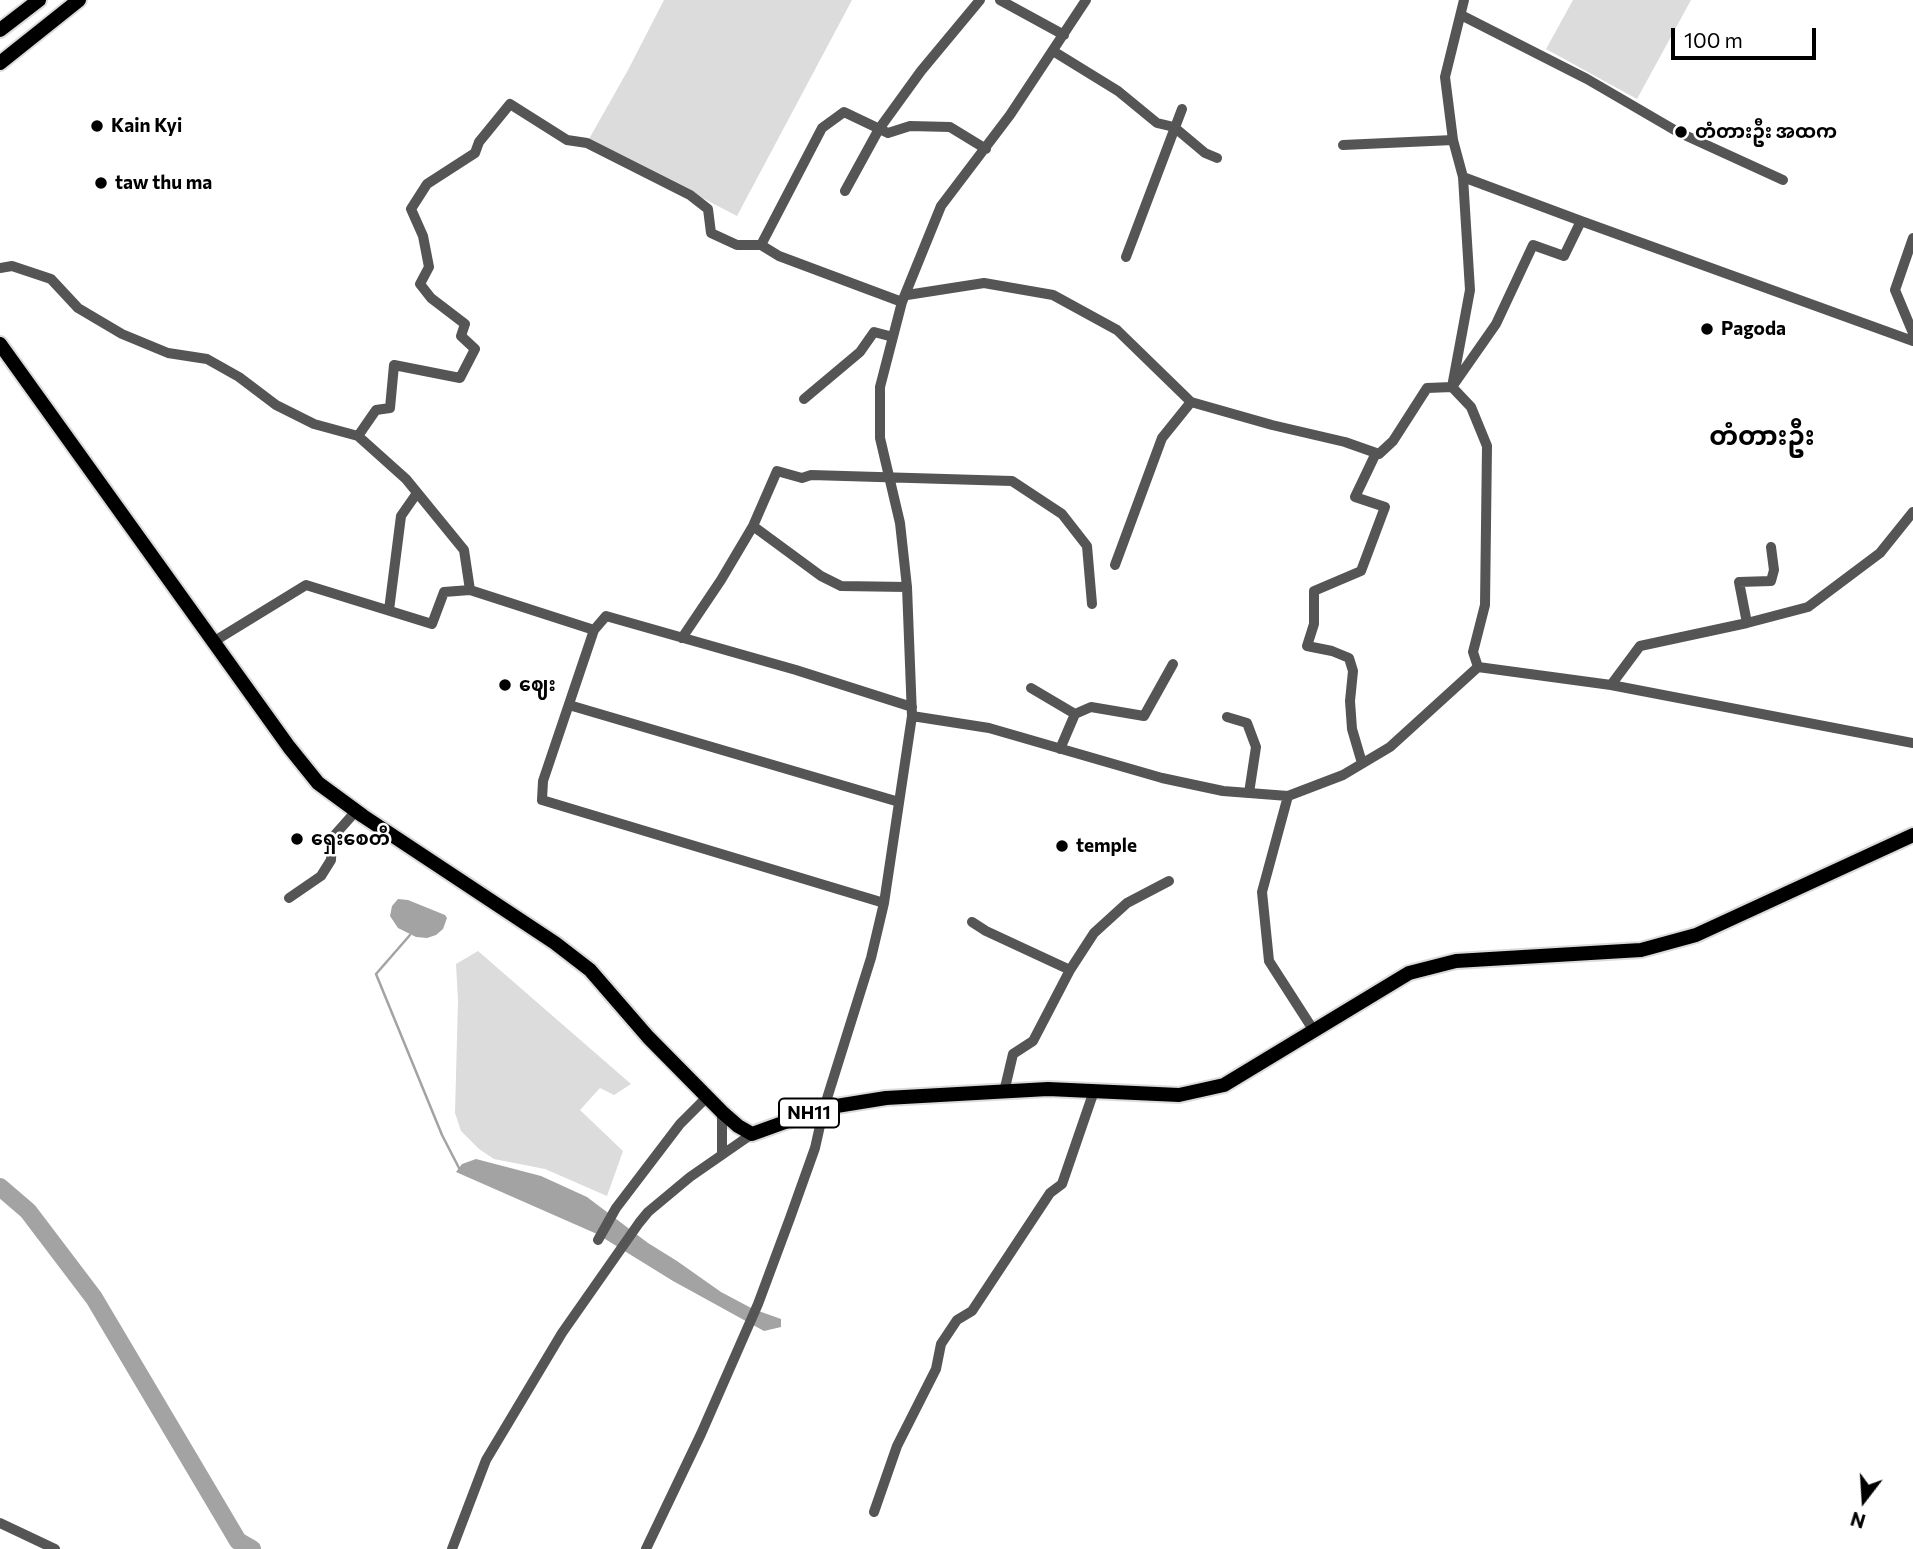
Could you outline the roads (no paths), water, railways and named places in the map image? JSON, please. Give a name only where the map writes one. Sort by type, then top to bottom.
[{"type":"highway","points":[[0,30],[39,0]]},
{"type":"highway","points":[[0,63],[79,0]]},
{"type":"highway","name":"NH11","points":[[0,344],[289,747],[318,783],[555,943],[590,970],[648,1037],[707,1097],[738,1126],[752,1134],[824,1108],[886,1098],[1048,1088],[1179,1095],[1224,1085],[1409,974],[1456,961],[1640,950],[1696,935],[1913,835]]},
{"type":"street","points":[[845,191],[879,129],[980,0]]},
{"type":"street","points":[[1000,0],[1064,35]]},
{"type":"street","points":[[646,1549],[701,1434],[758,1304],[815,1148],[824,1108],[871,958],[884,902],[912,712],[907,587],[900,523],[880,438],[880,387],[904,298],[941,205],[986,149],[1086,0]]},
{"type":"street","points":[[1452,387],[1469,290],[1463,177],[1454,140],[1445,77],[1464,0]]},
{"type":"street","points":[[1461,15],[1587,79],[1678,132],[1783,180]]},
{"type":"street","points":[[1053,51],[1118,91],[1157,122],[1174,127],[1205,153],[1217,158]]},
{"type":"street","points":[[358,436],[376,410],[390,408],[394,365],[460,378],[475,349],[461,336],[465,324],[431,298],[421,284],[429,267],[423,236],[411,209],[427,184],[475,153],[480,142],[510,104],[567,140],[587,143],[690,195],[708,209],[711,233],[737,245],[761,244],[779,256],[904,298],[984,283],[1053,295],[1117,330],[1191,402],[1345,442],[1379,454],[1393,441],[1427,388],[1452,387],[1471,407],[1487,446],[1486,605],[1473,652],[1478,667]]},
{"type":"street","points":[[1126,257],[1182,108]]},
{"type":"street","points":[[761,244],[822,128],[844,111],[888,133],[910,126],[950,127],[986,149]]},
{"type":"street","points":[[1343,145],[1454,140]]},
{"type":"street","points":[[1463,177],[1913,341]]},
{"type":"street","points":[[1452,387],[1496,324],[1533,245],[1564,256],[1581,221]]},
{"type":"street","points":[[1913,238],[1895,290],[1913,334]]},
{"type":"street","points":[[0,268],[12,266],[51,279],[78,308],[122,334],[168,353],[206,359],[239,377],[276,405],[314,424],[358,436],[381,454],[464,550],[470,590]]},
{"type":"street","points":[[804,399],[860,352],[874,332],[893,337]]},
{"type":"street","points":[[1115,565],[1162,438],[1191,402]]},
{"type":"street","points":[[1362,763],[1352,729],[1350,701],[1353,671],[1349,658],[1307,646],[1314,624],[1314,591],[1361,571],[1385,507],[1355,497],[1376,453]]},
{"type":"street","points":[[682,638],[753,526],[777,471],[802,478],[811,475],[1012,481],[1062,514],[1087,546],[1093,604]]},
{"type":"street","points":[[389,610],[401,516],[417,493]]},
{"type":"street","points":[[1611,685],[1640,646],[1808,607],[1880,553],[1913,512]]},
{"type":"street","points":[[753,526],[821,576],[841,586],[907,587]]},
{"type":"street","points":[[1747,623],[1739,582],[1771,582],[1774,570],[1770,547]]},
{"type":"street","points":[[213,642],[306,585],[432,624],[444,592],[470,590],[594,630]]},
{"type":"street","points":[[884,902],[542,800],[543,781],[594,630],[606,616],[912,712],[989,728],[1162,778],[1223,791],[1288,796],[1343,775],[1390,747],[1478,667],[1611,685],[1913,743]]},
{"type":"street","points":[[1060,749],[1075,715],[1091,707],[1144,716],[1173,664]]},
{"type":"street","points":[[1031,688],[1075,715]]},
{"type":"street","points":[[569,705],[899,802]]},
{"type":"street","points":[[1227,717],[1247,723],[1256,747],[1249,793]]},
{"type":"street","points":[[1288,796],[1262,892],[1269,961],[1314,1031]]},
{"type":"street","points":[[289,898],[321,876],[331,860],[332,838],[356,811]]},
{"type":"street","points":[[1004,1092],[1013,1054],[1032,1041],[1070,970],[1094,933],[1128,903],[1169,881]]},
{"type":"street","points":[[972,922],[1070,970]]},
{"type":"street","points":[[874,1512],[897,1447],[936,1369],[941,1344],[957,1320],[972,1311],[1049,1194],[1062,1184],[1094,1091]]},
{"type":"street","points":[[598,1240],[616,1208],[680,1124],[707,1097]]},
{"type":"street","points":[[722,1112],[722,1154]]},
{"type":"street","points":[[452,1549],[486,1460],[562,1333],[639,1223],[648,1212],[752,1134]]},
{"type":"street","points":[[0,1523],[55,1549]]},
{"type":"waterway","points":[[410,935],[376,974],[442,1135],[459,1168]]},
{"type":"waterway","points":[[0,1187],[28,1211],[94,1298],[238,1541],[252,1549]]},
{"type":"place","name":"Kain Kyi","points":[[97,126]]},
{"type":"place","name":"တံတားဦး အထက","points":[[1681,132]]},
{"type":"place","name":"taw thu ma","points":[[101,183]]},
{"type":"place","name":"Pagoda","points":[[1707,329]]},
{"type":"place","name":"ဈေး","points":[[505,685]]},
{"type":"place","name":"ရှေးစေတီ","points":[[297,839]]},
{"type":"place","name":"temple","points":[[1062,846]]},
{"type":"district","name":"တံတားဦး","points":[[1762,436]]}]
